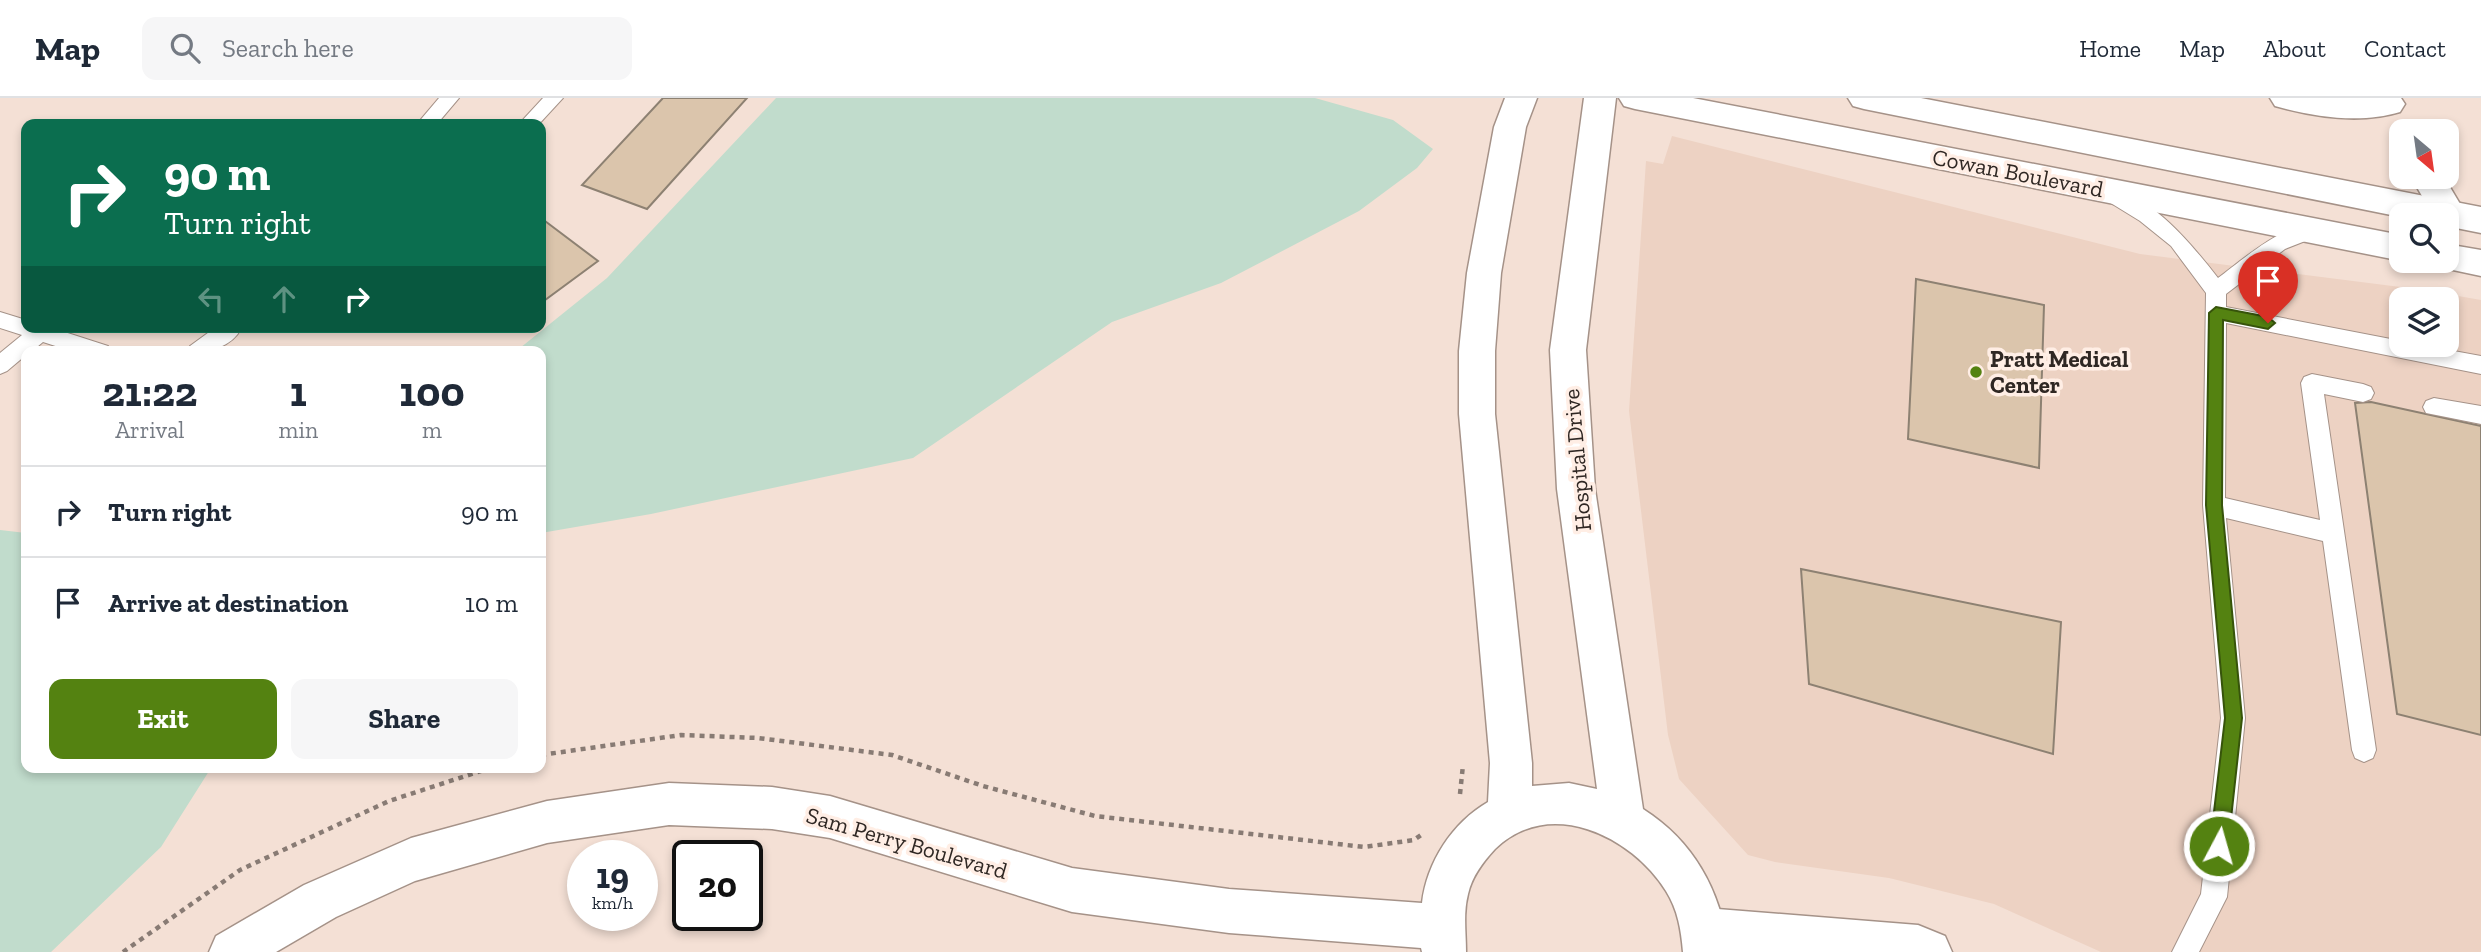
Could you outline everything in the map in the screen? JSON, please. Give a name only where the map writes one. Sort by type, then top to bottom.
[{"type":"street","points":[[1509,816],[1511,763],[1477,414],[1477,351],[1484,273],[1510,127],[1521,98]]},
{"type":"street","name":"Hospital Drive","points":[[1600,98],[1568,350],[1576,489],[1623,822]]},
{"type":"street","name":"Cowan Boulevard","points":[[1635,98],[2389,246]]},
{"type":"street","name":"Cowan Boulevard","points":[[1864,98],[2394,203]]},
{"type":"street","points":[[2286,98],[2341,107],[2389,101],[2393,119]]},
{"type":"street","name":"Cowan Boulevard","points":[[2459,216],[2481,220]]},
{"type":"street","points":[[2459,259],[2481,263]]},
{"type":"street","name":"Sam Perry Boulevard","points":[[232,952],[320,901],[411,860],[547,822],[669,804],[772,808],[831,817],[1072,890],[1442,939]]},
{"type":"street","points":[[1442,939],[1445,885],[1464,850],[1492,823],[1527,808],[1567,804],[1605,813],[1641,831],[1671,858],[1693,893],[1706,942],[1918,947],[1929,952]]},
{"type":"lane","points":[[431,119],[450,98]]},
{"type":"lane","points":[[533,119],[554,98]]},
{"type":"lane","points":[[2105,191],[2147,216],[2178,241],[2216,302],[2214,505],[2233,718],[2214,897],[2185,952]]},
{"type":"lane","points":[[2216,302],[2278,244],[2311,231]]},
{"type":"lane","points":[[2216,302],[2481,365]]},
{"type":"lane","points":[[0,320],[21,326]]},
{"type":"lane","points":[[23,346],[39,333]]},
{"type":"lane","points":[[43,333],[83,346]]},
{"type":"lane","points":[[205,346],[224,333]]},
{"type":"lane","points":[[0,365],[21,348]]},
{"type":"lane","points":[[2363,393],[2312,383],[2364,750]]},
{"type":"lane","points":[[2434,407],[2481,415]]},
{"type":"lane","points":[[2214,505],[2333,533]]},
{"type":"path","points":[[546,754],[681,735],[758,738],[892,755],[983,786],[1095,816],[1364,847],[1414,840],[1423,832]]},
{"type":"path","points":[[1459,799],[1464,763]]},
{"type":"path","points":[[123,952],[240,870],[389,801],[475,773]]},
{"type":"shaded area","points":[[1672,136],[2140,254],[2400,287],[2389,287],[2389,357],[2459,357],[2459,296],[2481,300],[2481,952],[2101,952],[1994,904],[1889,878],[1775,862],[1748,855],[1679,779],[1668,735],[1629,411],[1646,161],[1663,164]]},
{"type":"green space","points":[[776,98],[1315,98],[1393,120],[1433,149],[1417,168],[1359,211],[1221,283],[1112,322],[913,458],[651,514],[546,532],[546,346],[522,346],[539,333],[546,333],[546,327],[607,278]]},
{"type":"green space","points":[[0,530],[21,532],[21,773],[208,773],[161,847],[51,952],[0,952]]},
{"type":"building","points":[[663,98],[747,98],[647,209],[582,185]]},
{"type":"building","points":[[546,222],[598,261],[546,299]]},
{"type":"building","name":"Pratt Medical Center","points":[[1916,279],[2044,305],[2039,468],[1908,439]]},
{"type":"building","points":[[2371,402],[2481,426],[2481,735],[2397,714],[2355,403]]},
{"type":"building","points":[[1801,569],[2061,622],[2053,754],[1809,684]]},
{"type":"place","name":"Pratt Medical Center","points":[[1976,372]]},
{"type":"route","points":[[2219,846],[2233,718],[2214,505],[2216,313],[2268,323]]}]
